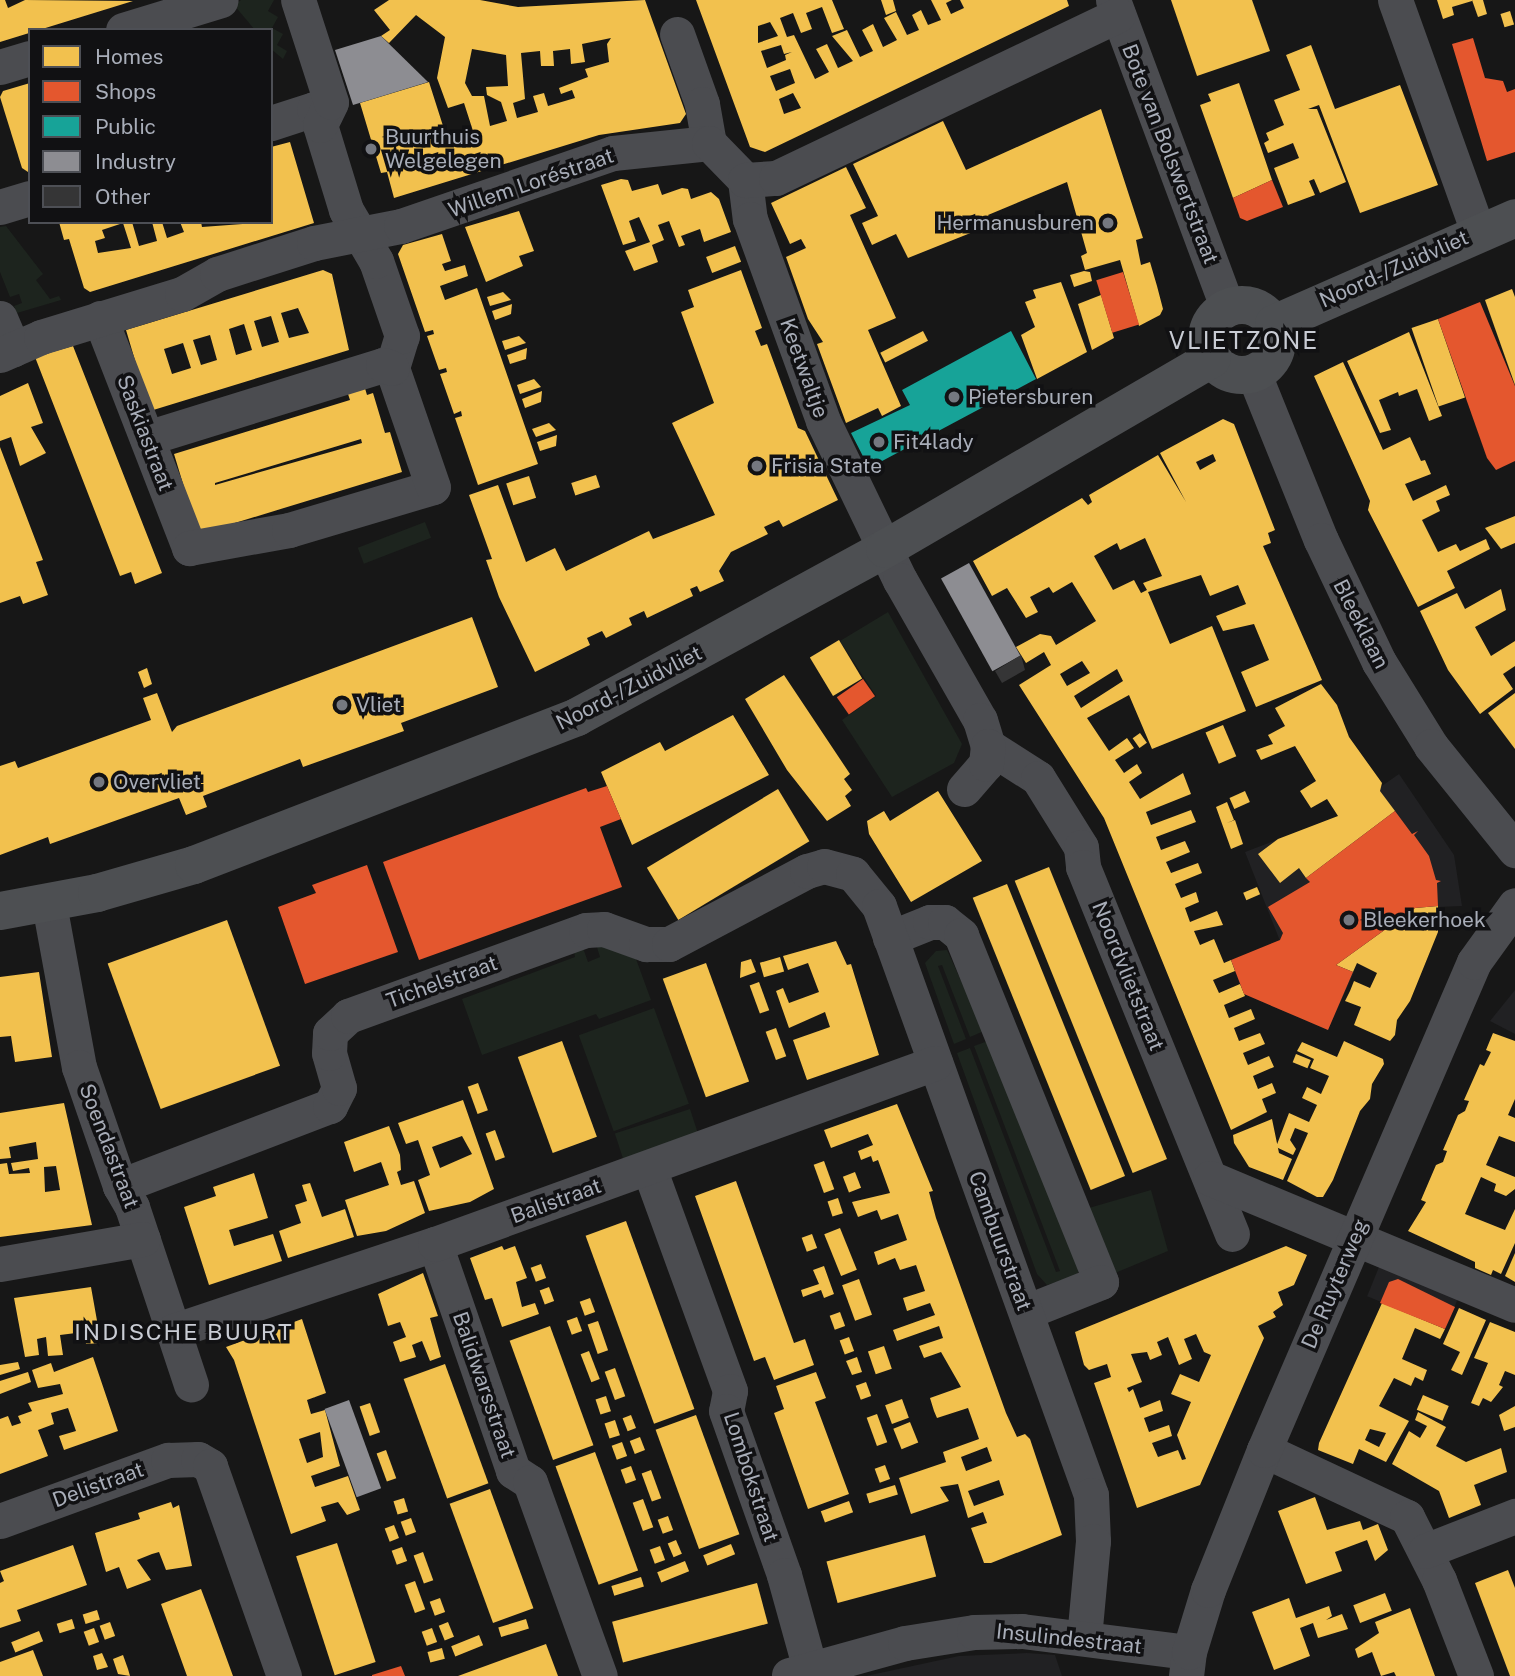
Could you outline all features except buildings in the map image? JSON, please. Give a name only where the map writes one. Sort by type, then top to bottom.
[{"type":"main road","name":"Noord-/Zuidvliet","points":[[1275,324],[1478,232],[1515,218]]},
{"type":"main road","points":[[1255,306],[1275,324],[1278,343],[1273,358],[1253,372],[1233,374],[1212,359],[1206,339],[1209,328],[1227,307],[1255,306]]},
{"type":"main road","name":"Noord-/Zuidvliet","points":[[0,911],[49,904],[194,865],[577,717],[885,549],[1212,359]]},
{"type":"street","points":[[130,28],[221,0]]},
{"type":"street","points":[[146,438],[383,365],[392,368],[402,336],[376,261],[346,210],[320,125],[331,102],[298,0]]},
{"type":"street","points":[[1395,0],[1478,232]]},
{"type":"street","points":[[677,34],[702,104],[709,144],[745,180],[776,178],[1115,8]]},
{"type":"street","name":"Bote van Bolswertstraat","points":[[1115,8],[1227,307]]},
{"type":"street","points":[[0,67],[28,59]]},
{"type":"street","points":[[273,122],[314,109],[325,114]]},
{"type":"street","name":"Willem Loréstraat","points":[[4,341],[100,318],[182,294],[217,274],[359,232],[401,226],[612,153],[709,144]]},
{"type":"street","name":"Keetwaltje","points":[[745,180],[750,219],[823,421],[885,549]]},
{"type":"street","points":[[0,207],[28,199]]},
{"type":"street","name":"Saskiastraat","points":[[100,318],[189,548],[289,530],[433,487],[392,368]]},
{"type":"street","name":"Bleeklaan","points":[[1253,372],[1321,540],[1379,662],[1431,746],[1515,850]]},
{"type":"street","points":[[885,549],[981,720],[988,746],[986,764],[964,789]]},
{"type":"street","name":"Noordvlietstraat","points":[[988,746],[1038,778],[1081,847],[1083,867],[1232,1234]]},
{"type":"street","name":"Tichelstraat","points":[[120,1186],[330,1106],[340,1088],[329,1053],[330,1033],[348,1016],[586,930],[604,929],[646,944],[669,944],[807,872],[824,866],[839,867]]},
{"type":"street","name":"Cambuurstraat","points":[[839,867],[866,885],[890,938],[1091,1495],[1093,1541],[1084,1638]]},
{"type":"street","name":"Soendastraat","points":[[49,904],[79,1067],[120,1186],[143,1239],[191,1384]]},
{"type":"street","name":"De Ruyterweg","points":[[1188,1664],[1264,1450],[1355,1238],[1474,962],[1515,905]]},
{"type":"street","points":[[890,938],[930,922],[946,922],[961,935],[1101,1282],[1026,1312]]},
{"type":"street","name":"Balistraat","points":[[173,1331],[435,1244],[935,1063]]},
{"type":"street","name":"Lombokstraat","points":[[649,1168],[730,1391],[726,1411],[783,1575],[799,1673]]},
{"type":"street","points":[[1210,1178],[1515,1305]]},
{"type":"street","points":[[0,1264],[143,1239]]},
{"type":"street","name":"Balidwarsstraat","points":[[435,1244],[513,1471],[530,1482],[600,1676]]},
{"type":"street","points":[[1264,1450],[1395,1508],[1407,1517],[1425,1552],[1476,1676]]},
{"type":"street","name":"Delistraat","points":[[0,1521],[168,1460],[198,1459],[210,1466],[217,1480],[284,1676]]},
{"type":"street","points":[[1425,1552],[1515,1516]]},
{"type":"street","name":"Insulindestraat","points":[[799,1673],[953,1633],[1023,1631],[1084,1638],[1188,1664]]},
{"type":"shaded area","points":[[241,0],[274,0],[268,11],[278,17],[272,28],[253,28],[234,5]]},
{"type":"shaded area","points":[[273,29],[283,34],[277,45],[287,51],[283,59],[273,51]]},
{"type":"shaded area","points":[[6,226],[43,274],[36,280],[50,299],[59,296],[61,300],[17,313],[14,306],[22,303],[19,294],[10,297],[0,272],[0,227]]},
{"type":"shaded area","points":[[425,522],[431,538],[364,564],[358,548]]},
{"type":"shaded area","points":[[888,612],[962,744],[954,763],[892,797],[842,720],[876,696],[840,641]]},
{"type":"shaded area","points":[[1399,774],[1454,855],[1462,906],[1415,908],[1337,965],[1354,972],[1328,1030],[1244,994],[1231,961],[1280,941],[1245,852],[1339,816]]},
{"type":"shaded area","points":[[596,944],[636,959],[651,1000],[599,1019],[596,1014],[482,1055],[462,999],[575,957],[574,951],[583,948],[588,962],[600,957]]},
{"type":"shaded area","points":[[947,950],[984,1031],[970,1037],[942,965],[938,966],[966,1039],[954,1044],[925,963],[936,951]]},
{"type":"shaded area","points":[[1515,990],[1515,1034],[1490,1021]]},
{"type":"shaded area","points":[[654,1008],[689,1104],[614,1131],[579,1035]]},
{"type":"shaded area","points":[[988,1041],[1082,1266],[1076,1276],[1047,1285],[1037,1274],[957,1053],[970,1048],[1056,1272],[1060,1271],[974,1046]]},
{"type":"shaded area","points":[[690,1109],[699,1137],[624,1161],[615,1133]]},
{"type":"shaded area","points":[[1151,1190],[1168,1251],[1115,1273],[1082,1210]]},
{"type":"shaded area","points":[[1381,1262],[1460,1294],[1446,1328],[1367,1296]]},
{"type":"shaded area","points":[[1027,1653],[1055,1655],[1062,1676],[866,1676],[959,1656]]},
{"type":"place","name":"Buurthuis Welgelegen","points":[[371,149]]},
{"type":"place","name":"Hermanusburen","points":[[1108,223]]},
{"type":"place","name":"Pietersburen","points":[[954,397]]},
{"type":"place","name":"Fit4lady","points":[[879,442]]},
{"type":"place","name":"Frisia State","points":[[757,466]]},
{"type":"place","name":"Vliet","points":[[342,705]]},
{"type":"place","name":"Overvliet","points":[[99,782]]},
{"type":"place","name":"Bleekerhoek","points":[[1349,920]]},
{"type":"district","name":"VLIETZONE","points":[[1244,341]]},
{"type":"district","name":"INDISCHE BUURT","points":[[184,1332]]}]
